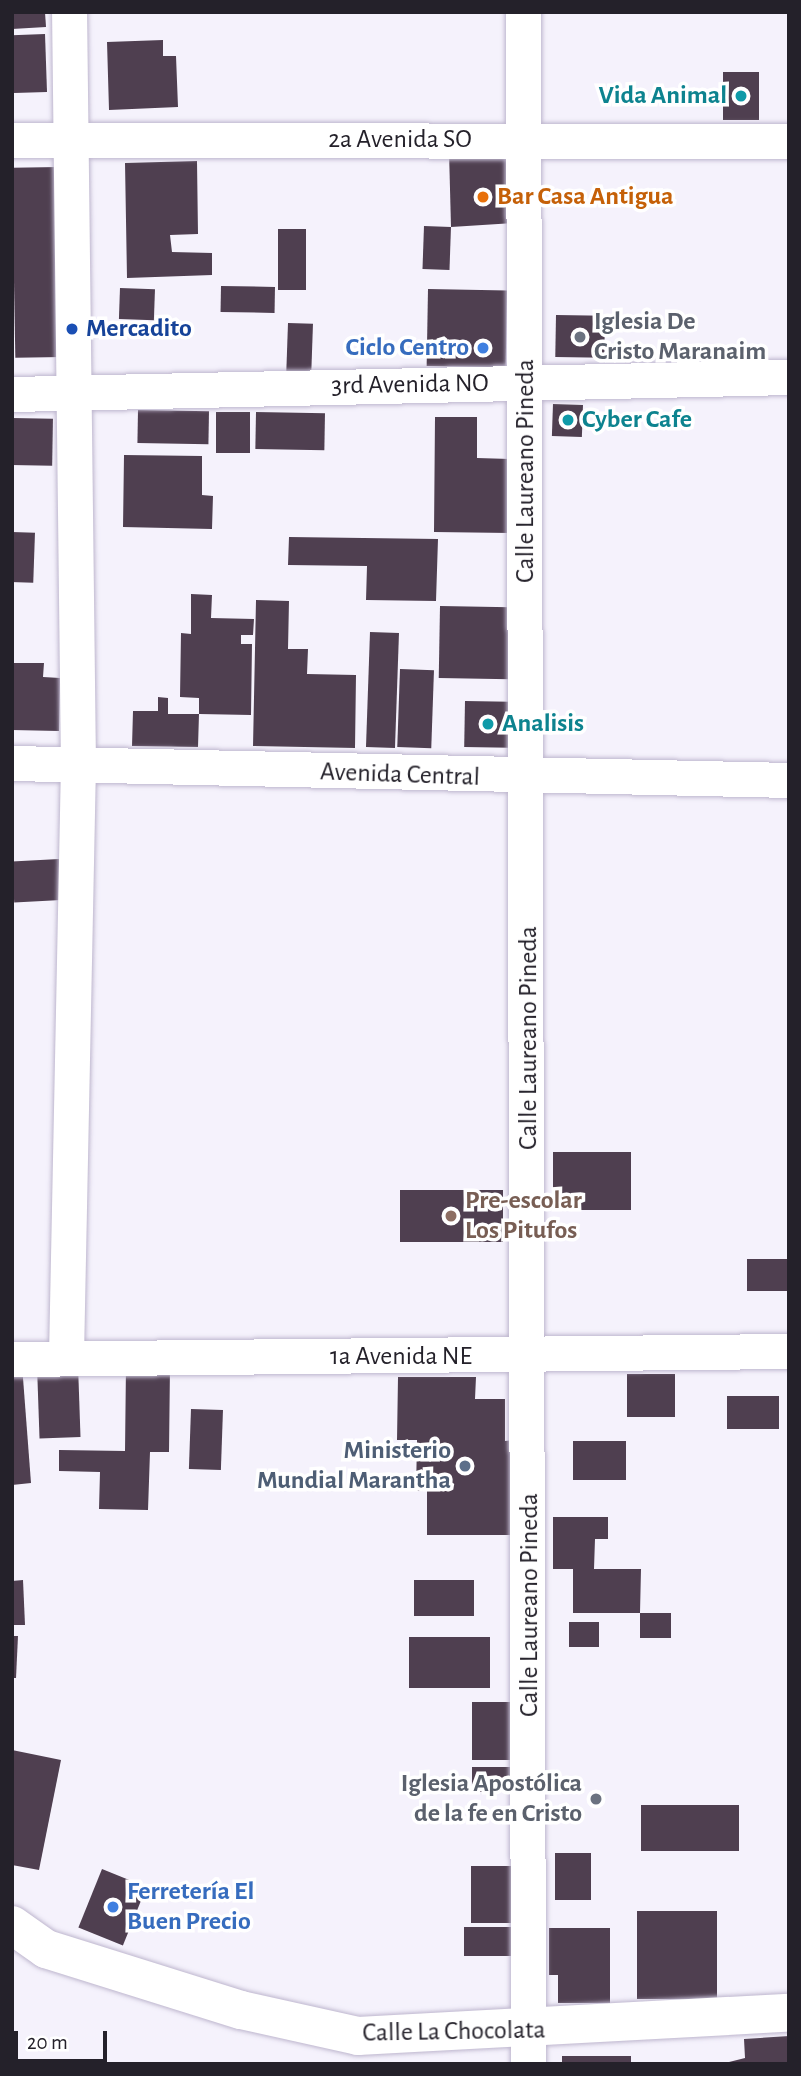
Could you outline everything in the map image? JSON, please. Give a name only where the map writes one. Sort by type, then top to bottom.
[{"type":"street","points":[[66,1356],[78,765],[69,12]]},
{"type":"street","name":"Calle Laureano Pineda","points":[[523,12],[530,1357],[530,2048]]},
{"type":"street","name":"2a Avenida SO","points":[[12,140],[789,141]]},
{"type":"street","name":"3rd Avenida NO","points":[[12,394],[789,377]]},
{"type":"street","name":"Avenida Central","points":[[12,763],[528,779],[789,780]]},
{"type":"street","name":"1a Avenida NE","points":[[12,1359],[66,1356],[530,1357],[789,1351]]},
{"type":"street","name":"Calle La Chocolata","points":[[12,1925],[46,1949],[241,2010],[358,2036],[530,2048],[789,2012]]},
{"type":"building","points":[[12,12],[45,12],[46,27],[12,29]]},
{"type":"building","points":[[45,34],[47,92],[14,93],[12,35]]},
{"type":"building","points":[[163,40],[163,56],[176,56],[178,107],[109,110],[107,42]]},
{"type":"building","name":"Vida Animal","points":[[723,72],[759,72],[759,120],[723,120]]},
{"type":"building","name":"Bar Casa Antigua","points":[[498,150],[515,170],[516,223],[451,227],[449,151]]},
{"type":"building","points":[[197,161],[198,234],[170,235],[172,252],[212,253],[212,275],[127,278],[125,163]]},
{"type":"building","points":[[59,167],[62,357],[15,358],[12,168]]},
{"type":"building","points":[[424,226],[451,227],[449,270],[422,269]]},
{"type":"building","points":[[278,229],[306,229],[306,290],[278,290]]},
{"type":"building","points":[[221,286],[275,287],[275,313],[221,312]]},
{"type":"building","points":[[120,288],[155,289],[154,320],[119,319]]},
{"type":"building","points":[[428,289],[507,290],[506,367],[427,366]]},
{"type":"building","name":"Iglesia De Cristo Maranaim","points":[[556,315],[605,316],[604,358],[555,357]]},
{"type":"building","points":[[288,323],[313,324],[311,378],[286,377]]},
{"type":"building","name":"Cyber Cafe","points":[[553,404],[583,405],[582,437],[552,436]]},
{"type":"building","points":[[138,410],[209,411],[208,444],[137,443]]},
{"type":"building","points":[[216,412],[250,412],[250,453],[216,453]]},
{"type":"building","points":[[256,412],[325,413],[324,450],[255,449]]},
{"type":"building","points":[[435,417],[477,417],[477,458],[511,459],[510,533],[434,532]]},
{"type":"building","points":[[12,418],[53,419],[52,466],[12,465]]},
{"type":"building","points":[[124,455],[202,456],[202,495],[213,496],[212,529],[123,527]]},
{"type":"building","points":[[12,532],[35,533],[33,583],[12,582]]},
{"type":"building","points":[[289,537],[438,539],[436,601],[366,600],[367,566],[288,565]]},
{"type":"building","points":[[191,594],[212,595],[211,618],[254,619],[253,635],[241,635],[241,644],[252,644],[251,715],[199,714],[199,698],[180,697],[181,633],[191,634]]},
{"type":"building","points":[[256,600],[289,601],[288,649],[308,649],[307,674],[356,675],[355,748],[253,746]]},
{"type":"building","points":[[440,606],[512,607],[511,679],[439,678]]},
{"type":"building","points":[[370,632],[399,633],[395,748],[366,747]]},
{"type":"building","points":[[13,663],[44,663],[43,677],[60,678],[59,731],[12,730]]},
{"type":"building","points":[[400,669],[434,670],[431,748],[397,747]]},
{"type":"building","points":[[158,697],[168,698],[168,714],[199,714],[198,747],[132,746],[133,711],[158,711]]},
{"type":"building","name":"Analisis","points":[[465,701],[513,702],[512,748],[464,747]]},
{"type":"building","points":[[59,859],[61,900],[14,902],[12,861]]},
{"type":"building","points":[[553,1152],[631,1152],[631,1210],[553,1210]]},
{"type":"building","name":"Pre-escolar Los Pitufos","points":[[400,1190],[503,1190],[503,1242],[400,1242]]},
{"type":"building","points":[[747,1259],[789,1259],[789,1291],[747,1291]]},
{"type":"building","points":[[22,1365],[31,1483],[12,1485],[12,1366]]},
{"type":"building","points":[[78,1365],[81,1437],[40,1438],[37,1366]]},
{"type":"building","points":[[126,1365],[170,1366],[169,1452],[150,1452],[148,1510],[99,1509],[100,1472],[59,1471],[59,1450],[125,1451]]},
{"type":"building","points":[[627,1374],[675,1374],[675,1417],[627,1417]]},
{"type":"building","points":[[398,1377],[476,1377],[475,1399],[505,1399],[505,1441],[513,1440],[513,1535],[427,1535],[427,1491],[416,1491],[417,1440],[397,1440]]},
{"type":"building","points":[[727,1396],[779,1396],[779,1429],[727,1429]]},
{"type":"building","points":[[191,1409],[223,1410],[221,1470],[189,1469]]},
{"type":"building","points":[[573,1441],[626,1441],[626,1480],[573,1480]]},
{"type":"building","points":[[553,1517],[608,1517],[608,1539],[595,1539],[594,1569],[641,1569],[640,1613],[573,1613],[573,1569],[553,1569]]},
{"type":"building","points":[[23,1580],[25,1625],[12,1625],[12,1581]]},
{"type":"building","points":[[414,1580],[474,1580],[474,1616],[414,1616]]},
{"type":"building","points":[[640,1613],[671,1613],[671,1638],[640,1638]]},
{"type":"building","points":[[569,1622],[599,1622],[599,1647],[569,1647]]},
{"type":"building","points":[[12,1636],[18,1636],[16,1678],[12,1678]]},
{"type":"building","points":[[409,1637],[490,1637],[490,1688],[409,1688]]},
{"type":"building","points":[[472,1702],[519,1702],[519,1760],[472,1760]]},
{"type":"building","points":[[12,1750],[61,1760],[39,1870],[12,1865]]},
{"type":"building","points":[[472,1767],[515,1767],[515,1792],[472,1792]]},
{"type":"building","points":[[641,1805],[739,1805],[739,1851],[641,1851]]},
{"type":"building","points":[[555,1853],[591,1853],[591,1900],[555,1900]]},
{"type":"building","points":[[471,1866],[515,1866],[515,1923],[471,1923]]},
{"type":"building","name":"Ferretería El Buen Precio","points":[[102,1869],[147,1887],[123,1945],[78,1927]]},
{"type":"building","points":[[637,1911],[717,1911],[717,1999],[637,1999]]},
{"type":"building","points":[[464,1927],[516,1927],[516,1956],[464,1956]]},
{"type":"building","points":[[549,1928],[610,1928],[610,2003],[558,2003],[558,1975],[549,1975]]},
{"type":"building","points":[[789,2036],[789,2064],[721,2064],[745,2058],[744,2039]]},
{"type":"building","points":[[562,2056],[631,2056],[631,2064],[562,2064]]},
{"type":"place","name":"Vida Animal","points":[[741,96]]},
{"type":"place","name":"Bar Casa Antigua","points":[[483,197]]},
{"type":"place","name":"Mercadito","points":[[72,329]]},
{"type":"place","name":"Iglesia De Cristo Maranaim","points":[[580,337]]},
{"type":"place","name":"Ciclo Centro","points":[[483,348]]},
{"type":"place","name":"Cyber Cafe","points":[[568,420]]},
{"type":"place","name":"Analisis","points":[[488,724]]},
{"type":"place","name":"Pre-escolar Los Pitufos","points":[[451,1216]]},
{"type":"place","name":"Ministerio Mundial Marantha","points":[[465,1466]]},
{"type":"place","name":"Iglesia Apostólica de la fe en Cristo","points":[[596,1799]]},
{"type":"place","name":"Ferretería El Buen Precio","points":[[113,1907]]}]
